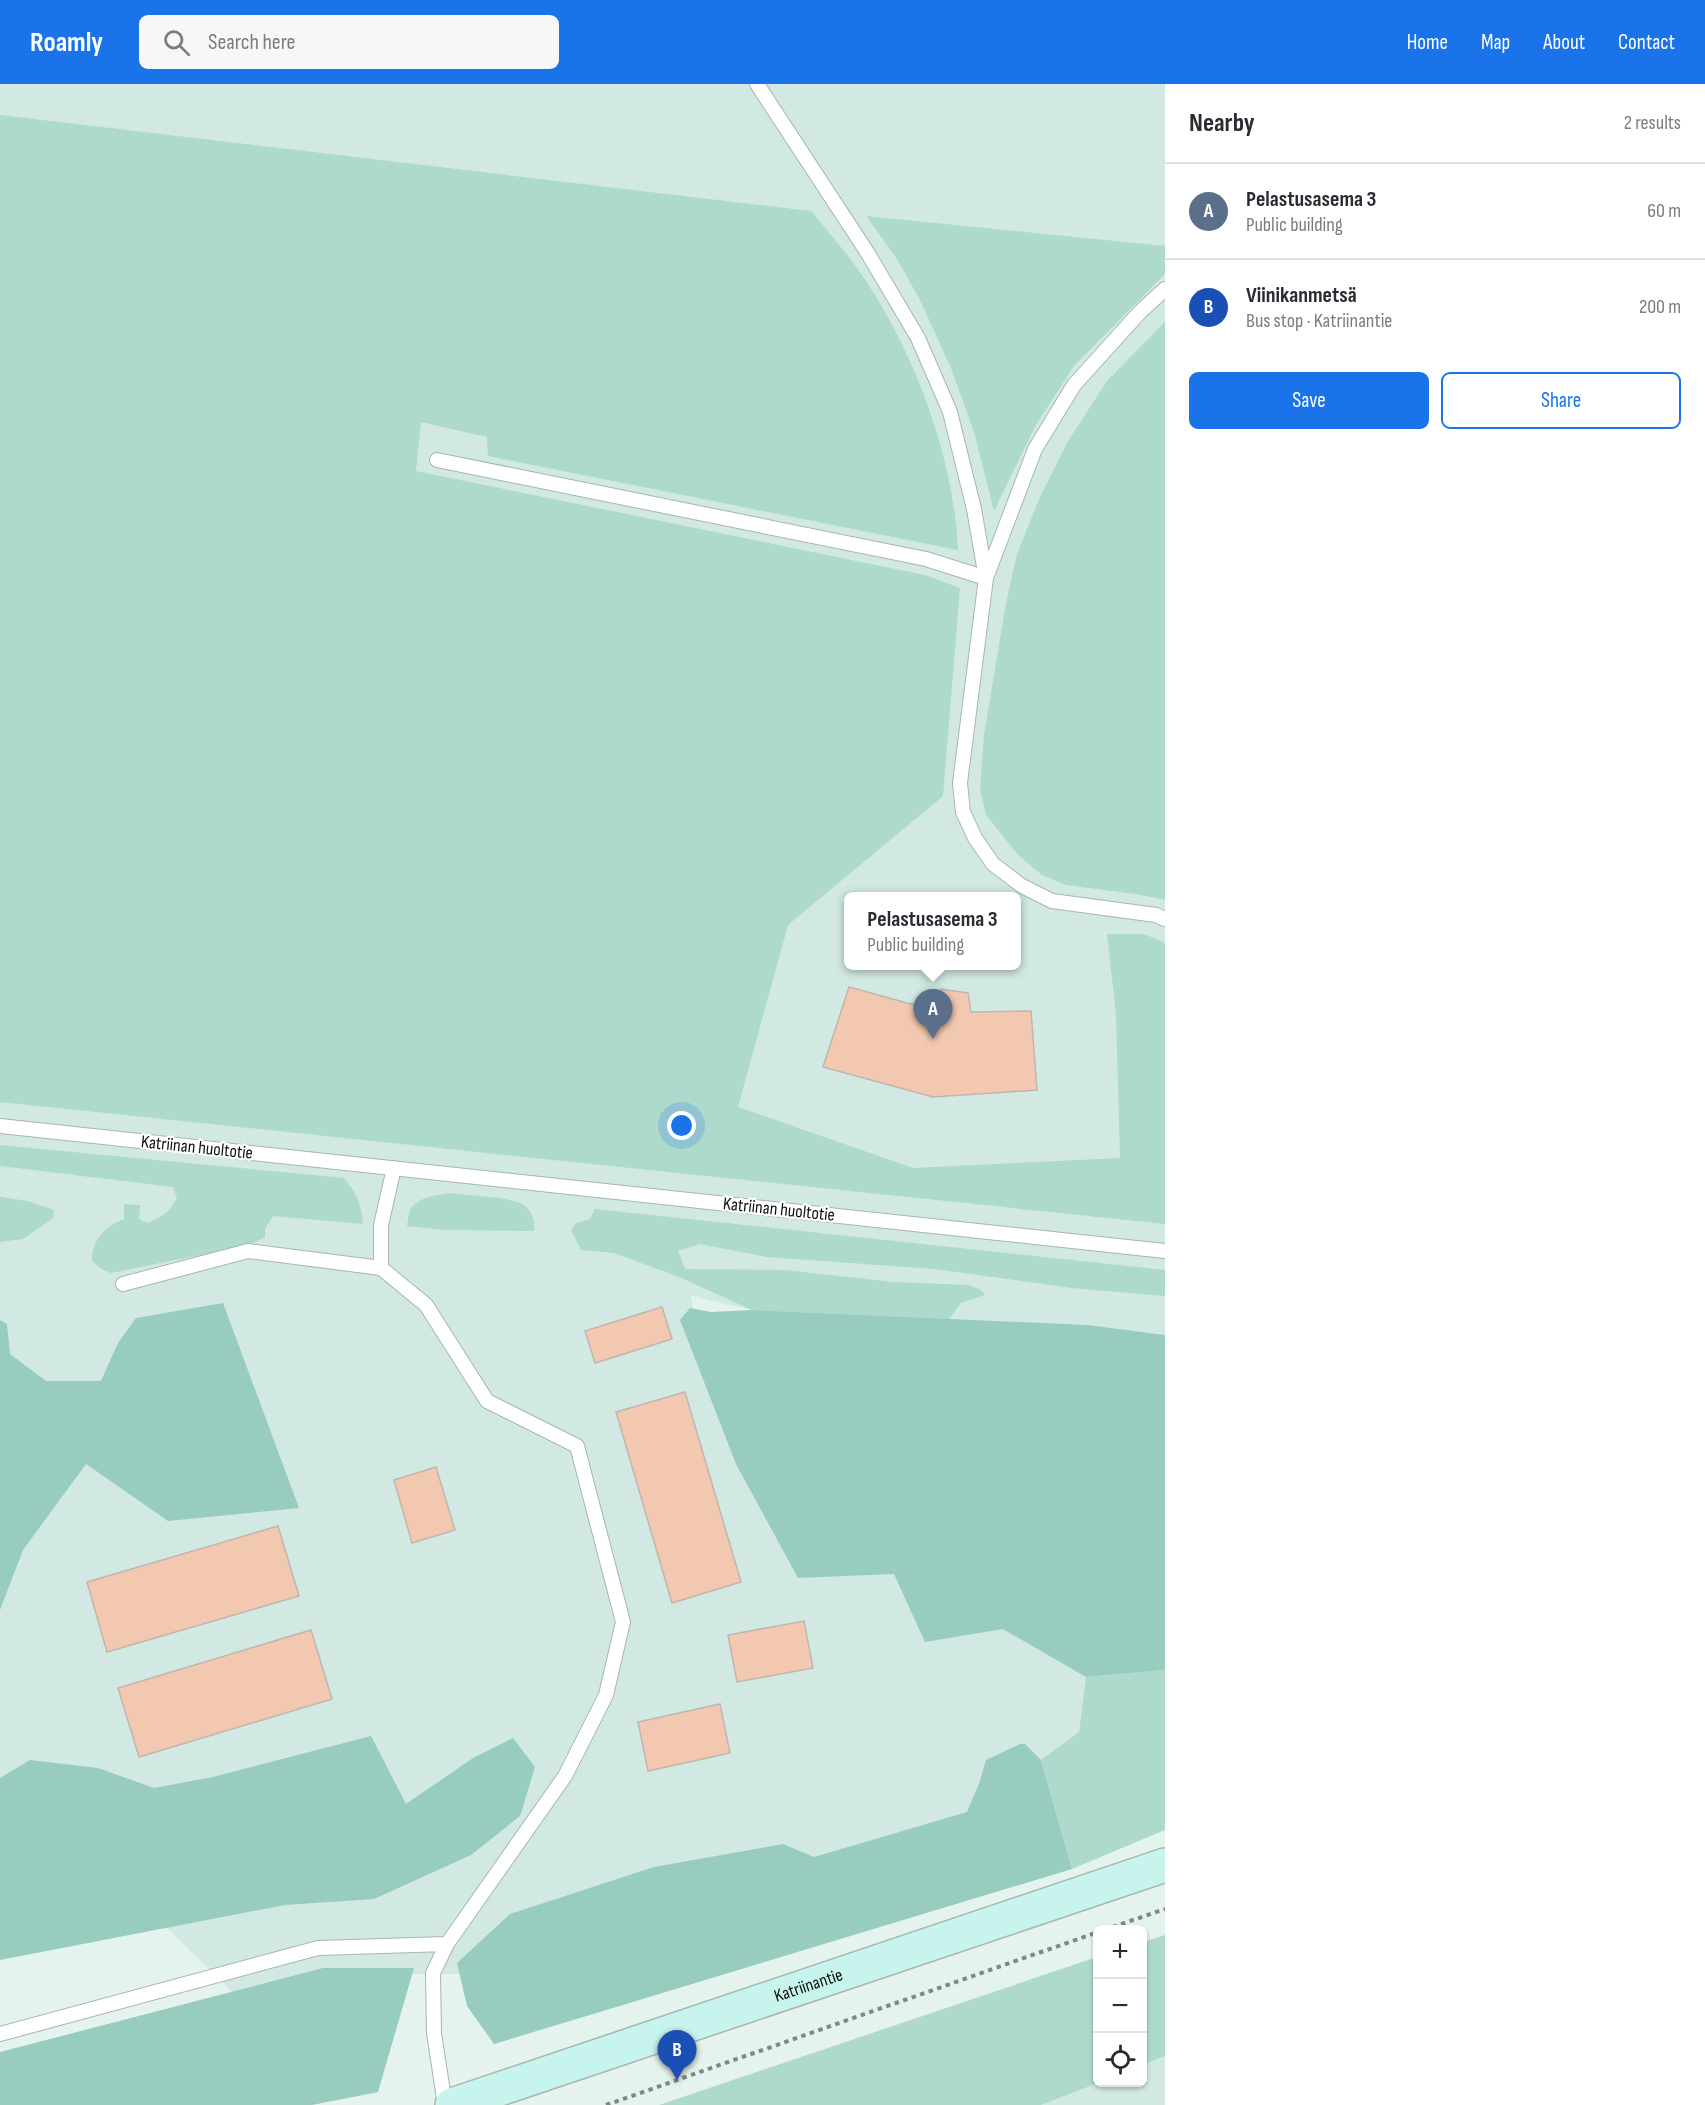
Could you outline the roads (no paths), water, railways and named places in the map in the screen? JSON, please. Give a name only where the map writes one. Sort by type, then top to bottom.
[{"type":"main road","name":"Katriinantie","points":[[452,2105],[1165,1865]]},
{"type":"lane","points":[[757,84],[867,252],[918,338],[950,412],[974,509],[986,578]]},
{"type":"lane","points":[[1165,289],[1140,312],[1074,385],[1035,449],[986,578],[960,783],[963,812],[975,838],[993,864],[1022,886],[1052,901],[1156,915],[1165,919]]},
{"type":"lane","points":[[437,459],[926,559],[986,578]]},
{"type":"lane","name":"Katriinan huoltotie","points":[[0,1126],[1165,1251]]},
{"type":"lane","points":[[381,1268],[381,1225],[394,1168]]},
{"type":"lane","points":[[123,1284],[248,1251],[381,1268],[426,1305],[488,1401],[577,1446],[623,1622],[606,1695],[565,1776],[447,1944],[433,1973],[434,2033],[445,2105]]},
{"type":"lane","points":[[0,2034],[318,1948],[447,1944]]},
{"type":"place","name":"Pelastusasema 3","points":[[933,1039]]},
{"type":"place","name":"Viinikanmetsä","points":[[677,2080]]}]
